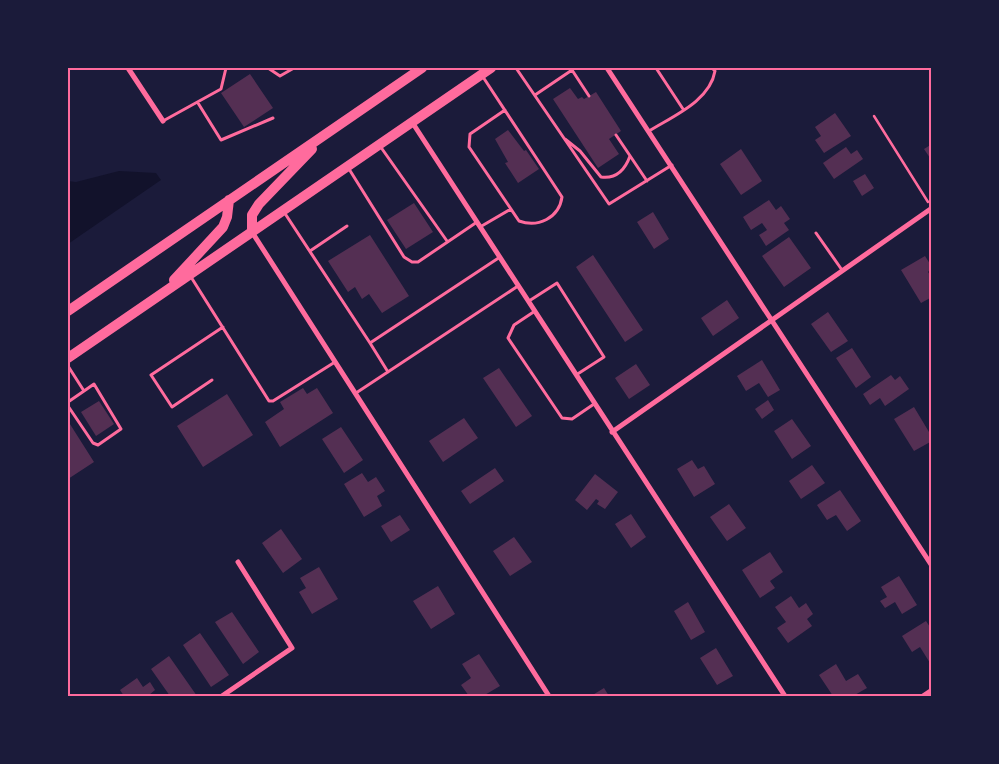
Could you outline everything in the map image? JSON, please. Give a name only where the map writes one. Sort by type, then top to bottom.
[{"type":"highway","points":[[68,311],[422,68]]},
{"type":"highway","points":[[68,358],[491,68]]},
{"type":"highway","points":[[252,232],[252,215],[259,204],[329,132]]},
{"type":"highway","points":[[161,294],[223,227],[228,217],[229,200]]},
{"type":"street","points":[[128,68],[163,121]]},
{"type":"street","points":[[607,68],[932,566]]},
{"type":"street","points":[[412,122],[785,696]]},
{"type":"street","points":[[612,432],[932,208]]},
{"type":"street","points":[[252,232],[549,696]]},
{"type":"street","points":[[222,696],[292,648],[238,562]]},
{"type":"street","points":[[923,696],[932,690]]},
{"type":"lane","points":[[163,121],[221,89],[226,68]]},
{"type":"lane","points":[[268,68],[280,76],[294,68]]},
{"type":"lane","points":[[516,68],[609,204],[672,166]]},
{"type":"lane","points":[[656,68],[683,109]]},
{"type":"lane","points":[[649,131],[705,94],[713,82],[715,71],[712,68]]},
{"type":"lane","points":[[535,95],[572,70],[589,96]]},
{"type":"lane","points":[[482,74],[562,197],[557,212],[540,223],[529,225],[519,221],[468,147],[470,134],[505,110]]},
{"type":"lane","points":[[198,103],[221,140],[273,118]]},
{"type":"lane","points":[[616,135],[646,181]]},
{"type":"lane","points":[[562,137],[580,151],[601,177],[609,178],[620,172],[626,167],[630,156]]},
{"type":"lane","points":[[379,144],[447,241]]},
{"type":"lane","points":[[347,166],[404,257],[412,262],[418,262],[477,222]]},
{"type":"lane","points":[[480,227],[511,209]]},
{"type":"lane","points":[[283,210],[388,372]]},
{"type":"lane","points":[[310,251],[348,226]]},
{"type":"lane","points":[[816,233],[842,270]]},
{"type":"lane","points":[[370,343],[500,257]]},
{"type":"lane","points":[[189,274],[269,400],[273,401],[335,362]]},
{"type":"lane","points":[[528,302],[557,283],[604,357],[576,376]]},
{"type":"lane","points":[[356,393],[518,286]]},
{"type":"lane","points":[[535,311],[514,325],[508,338],[562,418],[572,418],[594,404]]},
{"type":"lane","points":[[212,380],[172,407],[151,375],[223,327]]},
{"type":"lane","points":[[68,366],[84,391]]},
{"type":"lane","points":[[68,402],[94,384],[121,430],[98,445],[93,443],[68,406]]},
{"type":"path","points":[[874,116],[932,208]]},
{"type":"shaded area","points":[[119,171],[156,173],[161,180],[68,244],[68,181],[76,182]]},
{"type":"building","points":[[250,74],[273,108],[244,127],[221,93]]},
{"type":"building","points":[[570,88],[578,99],[582,97],[584,99],[596,92],[621,131],[609,139],[619,154],[598,168],[553,99]]},
{"type":"building","points":[[835,113],[851,136],[824,153],[815,140],[821,136],[815,127]]},
{"type":"building","points":[[508,130],[524,151],[526,150],[539,169],[518,183],[505,163],[508,162],[495,139]]},
{"type":"building","points":[[932,144],[932,161],[924,149]]},
{"type":"building","points":[[846,147],[851,154],[857,150],[863,159],[834,179],[823,163]]},
{"type":"building","points":[[741,149],[762,181],[741,195],[720,164]]},
{"type":"building","points":[[865,174],[874,188],[862,196],[853,181]]},
{"type":"building","points":[[769,200],[776,210],[781,206],[790,219],[784,223],[789,230],[766,246],[759,235],[767,230],[762,223],[751,230],[743,217]]},
{"type":"building","points":[[414,203],[433,232],[406,249],[387,220]]},
{"type":"building","points":[[653,212],[669,239],[654,249],[637,222]]},
{"type":"building","points":[[370,235],[409,296],[382,313],[369,294],[362,299],[355,287],[348,292],[328,261]]},
{"type":"building","points":[[789,237],[811,268],[784,287],[762,256]]},
{"type":"building","points":[[593,255],[643,330],[625,342],[576,267]]},
{"type":"building","points":[[925,256],[932,267],[928,272],[932,278],[932,297],[921,303],[901,270]]},
{"type":"building","points":[[727,300],[739,318],[713,336],[701,318]]},
{"type":"building","points":[[828,312],[848,341],[831,352],[811,324]]},
{"type":"building","points":[[852,348],[871,377],[856,388],[836,358]]},
{"type":"building","points":[[762,360],[780,390],[768,397],[759,383],[746,391],[737,376]]},
{"type":"building","points":[[636,364],[650,385],[629,399],[615,378]]},
{"type":"building","points":[[499,368],[532,416],[516,427],[483,378]]},
{"type":"building","points":[[891,375],[895,380],[900,376],[909,389],[885,406],[880,398],[870,405],[863,394]]},
{"type":"building","points":[[303,388],[307,394],[317,388],[333,413],[280,447],[265,422],[284,409],[280,402]]},
{"type":"building","points":[[227,394],[253,435],[203,467],[177,426]]},
{"type":"building","points":[[768,400],[774,410],[762,419],[755,409]]},
{"type":"building","points":[[99,401],[114,424],[96,436],[81,412]]},
{"type":"building","points":[[914,407],[929,432],[932,430],[932,441],[914,451],[894,419]]},
{"type":"building","points":[[464,418],[478,438],[443,462],[429,441]]},
{"type":"building","points":[[792,419],[811,446],[792,459],[774,431]]},
{"type":"building","points":[[68,421],[94,462],[68,479]]},
{"type":"building","points":[[341,427],[363,460],[344,473],[322,439]]},
{"type":"building","points":[[692,460],[698,469],[704,466],[715,484],[694,497],[677,469]]},
{"type":"building","points":[[812,465],[825,483],[801,499],[789,481]]},
{"type":"building","points":[[495,468],[504,481],[470,504],[461,491]]},
{"type":"building","points":[[362,473],[368,482],[376,477],[385,491],[377,496],[382,506],[364,517],[344,484]]},
{"type":"building","points":[[595,474],[618,492],[605,509],[597,504],[599,501],[596,499],[587,510],[575,500]]},
{"type":"building","points":[[840,490],[861,521],[847,531],[836,515],[827,520],[817,505]]},
{"type":"building","points":[[729,504],[746,528],[727,541],[710,517]]},
{"type":"building","points":[[631,514],[646,537],[631,548],[615,524]]},
{"type":"building","points":[[400,515],[410,530],[391,542],[381,526]]},
{"type":"building","points":[[281,529],[302,559],[283,573],[262,543]]},
{"type":"building","points":[[514,537],[532,562],[510,576],[493,551]]},
{"type":"building","points":[[770,552],[783,572],[770,581],[775,588],[760,598],[742,570]]},
{"type":"building","points":[[319,567],[338,599],[312,614],[299,592],[306,588],[300,578]]},
{"type":"building","points":[[899,576],[917,605],[902,614],[895,602],[885,608],[880,601],[887,597],[881,587]]},
{"type":"building","points":[[438,586],[455,614],[431,629],[413,601]]},
{"type":"building","points":[[791,596],[799,608],[806,603],[813,614],[807,619],[812,626],[788,643],[777,628],[786,622],[775,607]]},
{"type":"building","points":[[688,602],[705,632],[691,640],[674,611]]},
{"type":"building","points":[[232,612],[259,652],[243,664],[215,622]]},
{"type":"building","points":[[926,621],[932,630],[930,663],[920,647],[912,652],[902,636]]},
{"type":"building","points":[[200,633],[229,675],[211,687],[183,645]]},
{"type":"building","points":[[716,648],[733,676],[717,685],[700,658]]},
{"type":"building","points":[[479,654],[500,686],[483,696],[469,696],[461,685],[471,678],[462,664]]},
{"type":"building","points":[[169,656],[197,696],[170,696],[151,669]]},
{"type":"building","points":[[836,664],[846,681],[858,674],[867,688],[853,696],[833,696],[819,675]]},
{"type":"building","points":[[137,678],[143,687],[150,682],[155,690],[150,696],[124,696],[120,690]]},
{"type":"building","points":[[604,688],[609,696],[591,696]]}]
